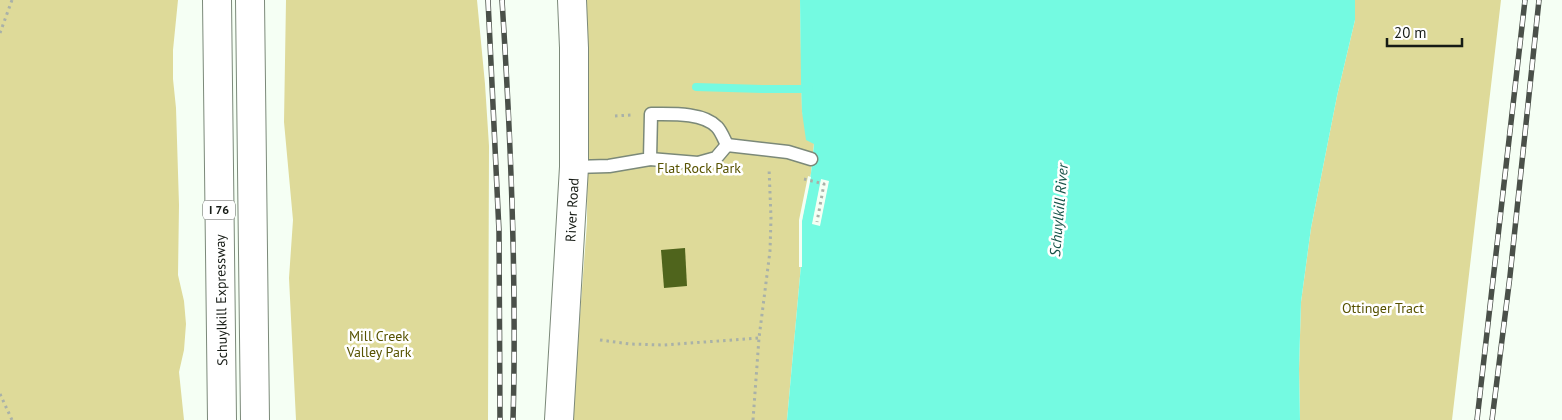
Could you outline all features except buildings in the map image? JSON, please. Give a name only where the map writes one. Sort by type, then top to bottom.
[{"type":"main road","name":"Schuylkill Expressway","points":[[217,0],[222,420]]},
{"type":"main road","name":"I 76","points":[[250,0],[255,420]]},
{"type":"main road","name":"River Road","points":[[559,420],[574,167],[572,0]]},
{"type":"lane","points":[[650,160],[651,114],[700,116],[718,127],[727,145]]},
{"type":"lane","points":[[574,167],[610,166],[650,160],[698,163],[716,158],[727,145]]},
{"type":"lane","points":[[727,145],[788,152],[812,159]]},
{"type":"path","points":[[0,33],[12,0]]},
{"type":"path","points":[[753,420],[759,338],[770,251],[771,218],[768,150]]},
{"type":"path","points":[[804,179],[824,184],[817,222]]},
{"type":"path","points":[[600,340],[630,344],[664,345],[759,338]]},
{"type":"path","points":[[0,394],[12,420]]},
{"type":"green space","points":[[0,0],[178,0],[173,50],[173,79],[176,108],[179,205],[178,275],[184,301],[186,324],[184,350],[179,372],[184,420],[0,420]]},
{"type":"green space","name":"Mill Creek Valley Park","points":[[286,0],[477,0],[489,146],[488,420],[296,420],[289,278],[293,220],[284,122]]},
{"type":"green space","name":"Flat Rock Park","points":[[586,0],[800,0],[802,112],[814,143],[811,173],[802,220],[801,265],[787,420],[572,420],[587,223],[588,71]]},
{"type":"green space","name":"Ottinger Tract","points":[[1355,0],[1501,0],[1452,420],[1300,420],[1301,302],[1311,228],[1337,96],[1355,20]]},
{"type":"water","name":"Schuylkill River","points":[[800,0],[1355,0],[1355,20],[1337,96],[1311,228],[1301,302],[1300,420],[787,420],[801,265],[802,220],[811,173],[814,144],[806,140],[802,112]]},
{"type":"pier","points":[[808,176],[811,177],[802,221],[802,267],[799,267],[799,220]]},
{"type":"pier","points":[[821,179],[829,181],[820,226],[812,224]]},
{"type":"waterway","points":[[696,87],[809,89]]},
{"type":"railway","points":[[488,0],[499,231],[500,420]]},
{"type":"railway","points":[[502,0],[512,210],[513,420]]},
{"type":"railway","points":[[1477,420],[1525,0]]},
{"type":"railway","points":[[1492,420],[1510,276],[1539,0]]}]
